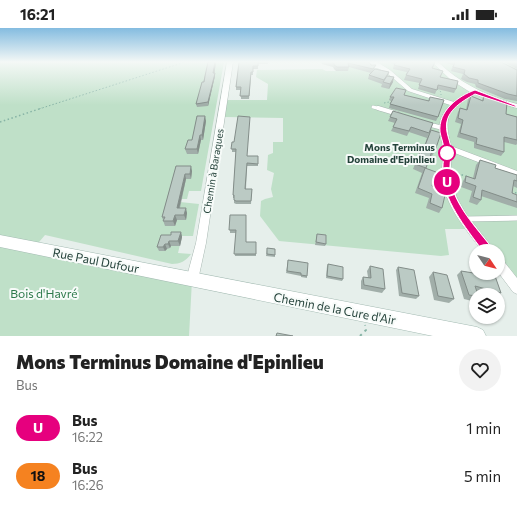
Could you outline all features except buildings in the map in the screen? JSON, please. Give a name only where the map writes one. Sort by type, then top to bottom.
[{"type":"street","name":"Chemin à Baraques","points":[[192,280],[201,244],[228,76]]},
{"type":"street","points":[[394,76],[410,90],[453,104]]},
{"type":"street","points":[[448,76],[475,92],[517,106]]},
{"type":"street","points":[[475,92],[453,104],[446,117],[443,128],[448,148],[446,170],[448,188],[465,220],[484,244]]},
{"type":"street","points":[[448,148],[517,174]]},
{"type":"street","name":"Rue Paul Dufour","points":[[0,241],[192,280]]},
{"type":"street","points":[[505,272],[517,288]]},
{"type":"street","name":"Chemin de la Cure d'Air","points":[[192,280],[477,336]]},
{"type":"lane","points":[[373,107],[406,117]]},
{"type":"lane","points":[[424,122],[443,128]]},
{"type":"lane","points":[[465,220],[517,218]]},
{"type":"path","points":[[0,122],[141,76]]},
{"type":"path","points":[[435,87],[441,92],[439,100]]},
{"type":"path","points":[[446,170],[475,179]]},
{"type":"path","points":[[510,191],[517,194]]},
{"type":"green space","name":"Bois d'Havré","points":[[0,76],[221,76],[201,191],[189,191],[187,199],[180,199],[180,202],[199,204],[193,236],[182,236],[178,253],[191,254],[187,259],[180,263],[172,264],[45,235],[34,248],[192,280],[189,336],[0,336]]},
{"type":"green space","points":[[256,76],[517,76],[517,288],[505,272],[505,244],[484,244],[472,229],[445,229],[449,255],[441,256],[279,241],[260,216],[261,201],[273,197],[271,189],[274,173],[267,170],[268,155],[273,153],[273,142],[283,142],[283,118],[224,117],[227,100],[267,100],[268,84]]},
{"type":"bus line","name":"U","points":[[484,244],[458,209],[448,188],[446,177],[448,148],[443,131],[444,125],[446,117],[453,104],[475,92],[507,104],[517,106]]},
{"type":"place","name":"Mons Terminus Domaine d'Epinlieu","points":[[447,153]]}]
